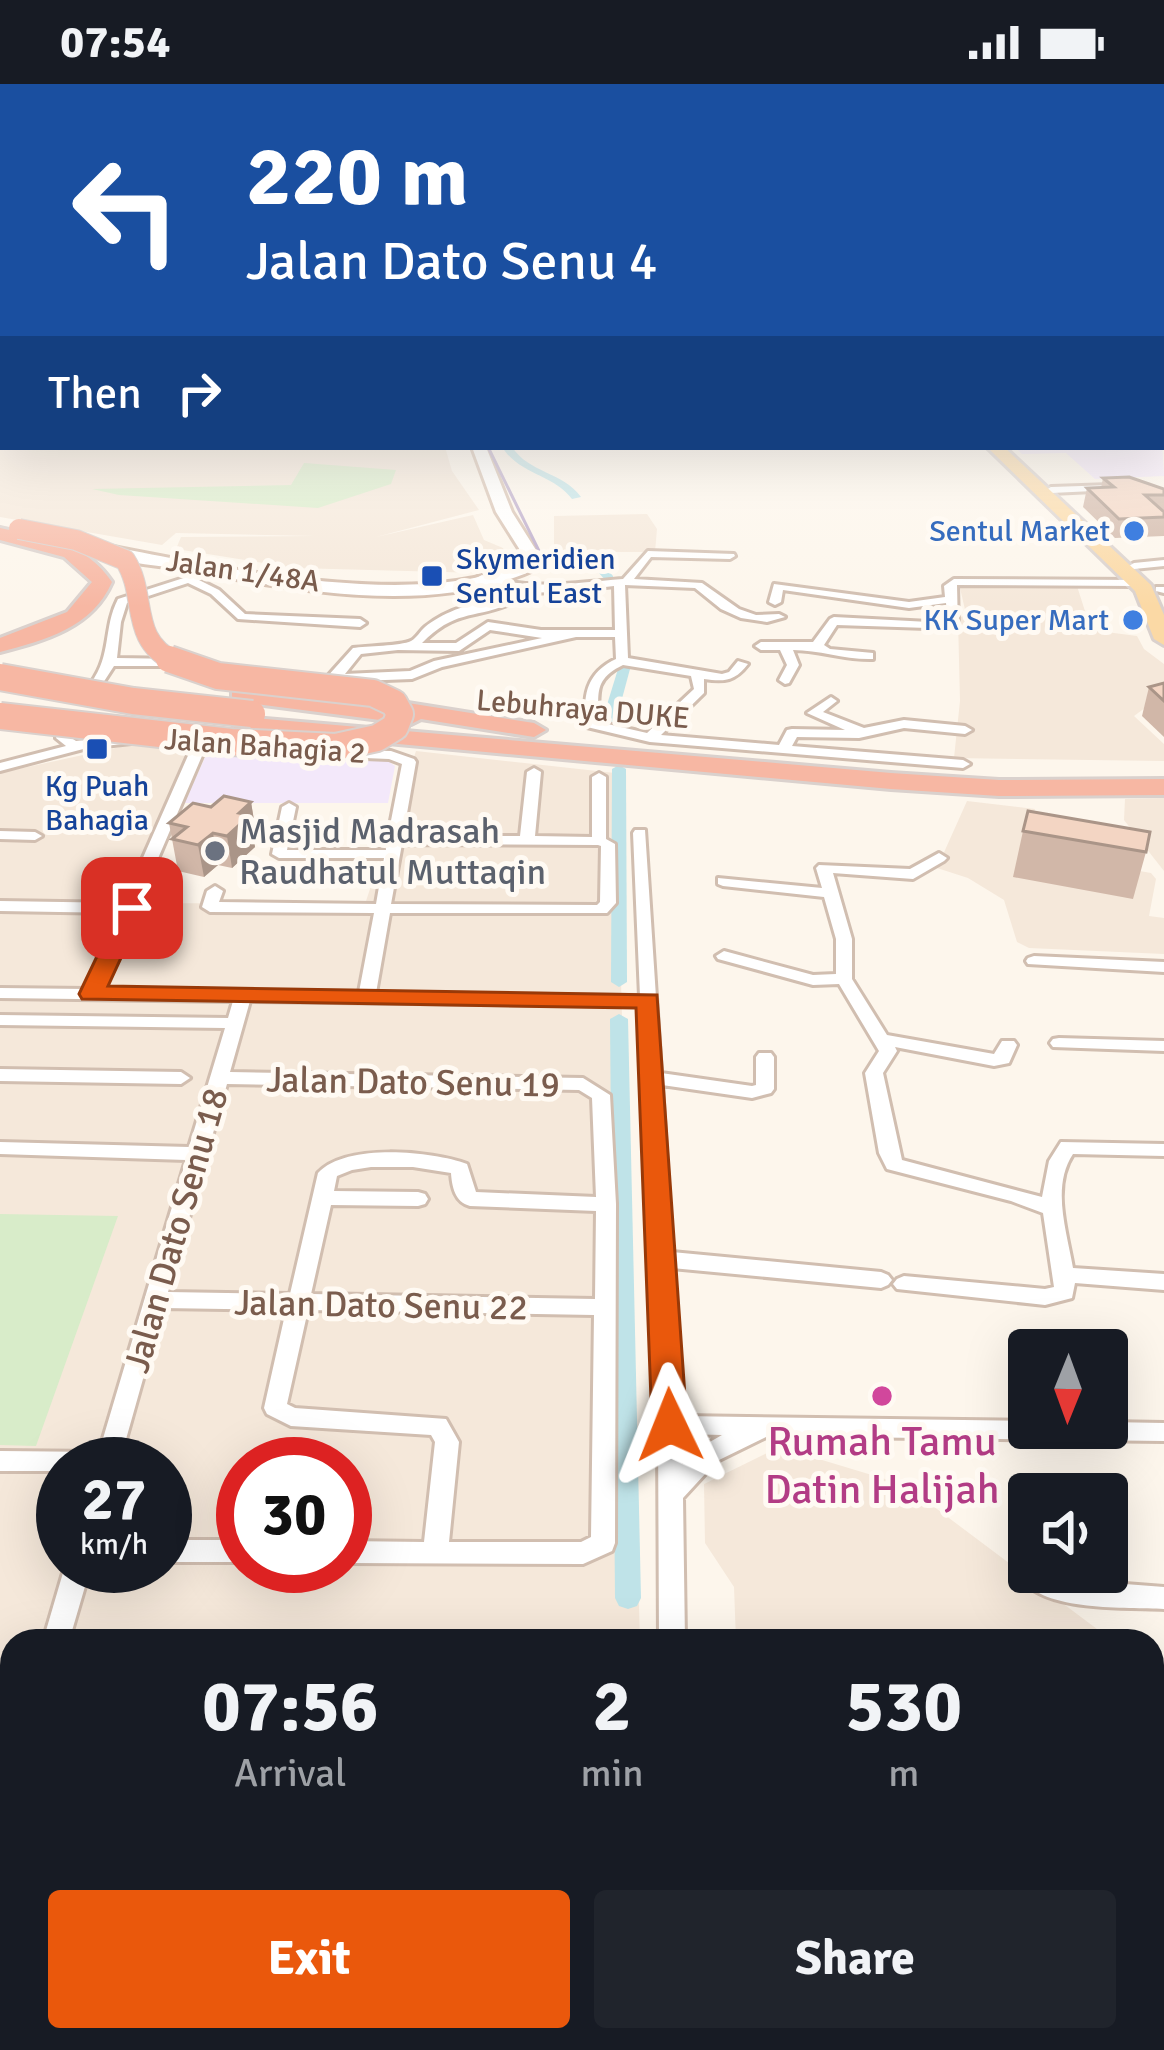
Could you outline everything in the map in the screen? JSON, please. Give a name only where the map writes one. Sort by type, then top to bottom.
[{"type":"highway","points":[[0,642],[64,622],[98,595],[102,582],[88,561],[73,553],[3,530]]},
{"type":"highway","points":[[3,530],[70,542],[112,561],[125,586],[136,642],[142,652],[172,669],[313,695],[652,743]]},
{"type":"highway","points":[[0,716],[231,742],[337,747],[377,738],[395,727],[400,714],[394,703],[373,694],[184,667],[147,641],[140,624],[137,585],[125,560],[76,540],[3,530]]},
{"type":"highway","points":[[0,671],[245,715]]},
{"type":"highway","name":"Lebuhraya DUKE","points":[[0,671],[133,701],[245,715],[407,750],[1164,787]]},
{"type":"highway","name":"Lebuhraya DUKE","points":[[0,694],[652,743],[962,774],[1164,776]]},
{"type":"highway","points":[[0,716],[245,715],[652,743]]},
{"type":"main road","points":[[464,450],[519,559],[501,580]]},
{"type":"main road","points":[[480,450],[504,512],[534,564],[501,580]]},
{"type":"main road","points":[[998,450],[1150,585],[1164,639]]},
{"type":"main road","points":[[1009,450],[1150,585],[1164,618]]},
{"type":"main road","name":"Jalan 1/48A","points":[[3,530],[282,572],[399,580],[501,580]]},
{"type":"main road","name":"Jalan 1/48A","points":[[3,530],[316,583],[501,580]]},
{"type":"street","points":[[1051,490],[1125,488]]},
{"type":"street","points":[[622,661],[623,582],[648,554],[730,556]]},
{"type":"street","points":[[761,646],[821,640],[834,621],[955,633],[950,586],[969,581],[1150,585],[1164,563]]},
{"type":"street","points":[[98,683],[112,662],[122,601],[218,570]]},
{"type":"street","points":[[192,580],[215,592],[242,617],[360,623]]},
{"type":"street","points":[[501,580],[698,585],[725,610],[755,617],[779,616]]},
{"type":"street","points":[[776,602],[778,586],[909,605],[952,599]]},
{"type":"street","points":[[412,647],[431,628],[464,608],[501,604]]},
{"type":"street","points":[[335,678],[357,651],[468,645],[488,626],[541,634],[621,633]]},
{"type":"street","points":[[112,662],[194,663],[293,679],[412,675],[438,664],[579,633]]},
{"type":"street","points":[[821,640],[827,652],[869,656]]},
{"type":"street","points":[[784,680],[793,668],[785,646]]},
{"type":"street","points":[[438,664],[445,648]]},
{"type":"street","points":[[742,664],[733,675],[698,676],[622,661],[593,679],[592,724],[652,743],[784,748],[962,774]]},
{"type":"street","points":[[652,743],[700,690],[698,676]]},
{"type":"street","points":[[831,701],[813,713],[863,732]]},
{"type":"street","points":[[0,716],[66,729],[67,742],[81,746]]},
{"type":"street","points":[[784,748],[792,733],[851,737],[904,724],[965,730]]},
{"type":"street","name":"Jalan Bahagia 2","points":[[0,767],[81,746],[148,738],[392,755],[407,750]]},
{"type":"street","points":[[92,994],[200,742]]},
{"type":"street","points":[[367,996],[407,750]]},
{"type":"street","points":[[527,841],[534,772]]},
{"type":"street","points":[[599,776],[599,842]]},
{"type":"street","points":[[215,891],[210,908],[601,910],[608,903],[608,844],[527,841],[279,854],[289,807]]},
{"type":"street","points":[[640,833],[670,1425],[672,1629]]},
{"type":"street","points":[[0,835],[35,836]]},
{"type":"street","points":[[939,858],[914,874],[824,868],[844,939],[844,980],[885,1040],[887,1056],[874,1072],[894,1164],[1002,1188],[1054,1209]]},
{"type":"street","points":[[723,881],[829,893]]},
{"type":"street","points":[[0,906],[132,908]]},
{"type":"street","points":[[724,956],[813,980],[844,980]]},
{"type":"street","points":[[1034,961],[1164,968]]},
{"type":"street","name":"Jalan Dato Senu 18","points":[[115,1437],[243,996]]},
{"type":"street","points":[[2,997],[648,1001]]},
{"type":"street","points":[[0,1020],[236,1023]]},
{"type":"street","points":[[885,1040],[994,1060],[1003,1059],[1008,1045]]},
{"type":"street","points":[[1059,1043],[1164,1046]]},
{"type":"street","points":[[656,1078],[752,1092],[765,1089],[765,1057]]},
{"type":"street","points":[[0,1075],[182,1078]]},
{"type":"street","name":"Jalan Dato Senu 19","points":[[220,1078],[584,1084],[601,1095],[606,1204]]},
{"type":"street","points":[[662,1259],[1045,1298],[1065,1292],[1054,1209],[1058,1158],[1068,1147],[1164,1150]]},
{"type":"street","points":[[0,1148],[197,1154]]},
{"type":"street","points":[[372,1552],[583,1553],[603,1543],[606,1204],[479,1201],[464,1195],[460,1169],[454,1165],[340,1163],[328,1174],[275,1408],[292,1417],[438,1426],[447,1442],[435,1552]]},
{"type":"street","points":[[322,1198],[418,1199]]},
{"type":"street","points":[[1064,1275],[1164,1282]]},
{"type":"street","name":"Jalan Dato Senu 22","points":[[155,1300],[606,1307]]},
{"type":"street","points":[[670,1425],[1164,1432]]},
{"type":"street","points":[[672,1495],[698,1458],[720,1443],[780,1426]]},
{"type":"street","points":[[0,1462],[36,1462]]},
{"type":"street","points":[[60,1629],[70,1593]]},
{"type":"street","points":[[1096,1593],[1164,1598]]},
{"type":"shaded area","points":[[0,450],[446,450],[452,471],[479,510],[376,537],[473,515],[484,540],[503,548],[509,563],[482,573],[295,568],[176,549],[181,537],[315,536],[176,533],[162,545],[0,517]]},
{"type":"shaded area","points":[[1018,450],[1162,450],[1164,476],[1095,479],[1066,453],[1022,454]]},
{"type":"shaded area","points":[[647,514],[657,529],[655,552],[554,552],[554,516]]},
{"type":"shaded area","points":[[969,584],[1077,586],[1091,630],[1137,636],[1144,649],[1164,664],[1164,694],[1134,716],[1164,744],[1164,761],[954,758],[960,701],[958,619],[966,614],[960,588]]},
{"type":"shaded area","points":[[143,742],[188,757],[128,903],[365,904],[416,751],[615,773],[640,1629],[0,1629],[0,773]]},
{"type":"shaded area","points":[[208,751],[273,759],[385,759],[395,766],[388,803],[184,803]]},
{"type":"shaded area","points":[[1164,798],[1164,871],[1124,820],[1125,799]]},
{"type":"shaded area","points":[[967,801],[1035,809],[1021,850],[1151,873],[1156,879],[1149,916],[1164,918],[1164,954],[1029,948],[1017,942],[1004,900],[968,878],[937,868]]},
{"type":"shaded area","points":[[779,1447],[905,1485],[1008,1562],[1008,1593],[1049,1593],[1097,1629],[736,1629],[734,1587],[705,1543],[704,1484]]},
{"type":"green space","points":[[304,463],[396,470],[391,484],[318,508],[119,495],[92,489],[291,485]]},
{"type":"green space","points":[[0,1214],[118,1216],[36,1446],[0,1445]]},
{"type":"building","points":[[1129,477],[1164,489],[1164,495],[1145,495],[1164,517],[1119,519],[1087,488],[1114,487],[1103,478]]},
{"type":"building","points":[[1164,683],[1164,701],[1149,687]]},
{"type":"building","points":[[224,796],[251,802],[239,813],[250,815],[227,836],[213,833],[198,845],[172,839],[187,827],[169,823],[193,803],[211,807]]},
{"type":"building","points":[[1028,811],[1150,832],[1146,852],[1023,831]]},
{"type":"waterway","points":[[509,450],[521,464],[562,483],[576,497]]},
{"type":"waterway","points":[[591,557],[609,578]]},
{"type":"waterway","points":[[609,721],[624,669]]},
{"type":"waterway","points":[[619,769],[619,982]]},
{"type":"waterway","points":[[619,1019],[628,1598]]},
{"type":"tram line","points":[[489,450],[541,555]]},
{"type":"place","name":"Sentul Market","points":[[1134,531]]},
{"type":"place","name":"Skymeridien Sentul East","points":[[432,576]]},
{"type":"place","name":"KK Super Mart","points":[[1133,620]]},
{"type":"place","name":"Kg Puah Bahagia","points":[[97,749]]},
{"type":"place","name":"Masjid Madrasah Raudhatul Muttaqin","points":[[215,851]]},
{"type":"place","name":"Rumah Tamu Datin Halijah","points":[[882,1396]]},
{"type":"route","points":[[132,908],[92,994],[648,1001],[656,1078],[670,1425]]}]
